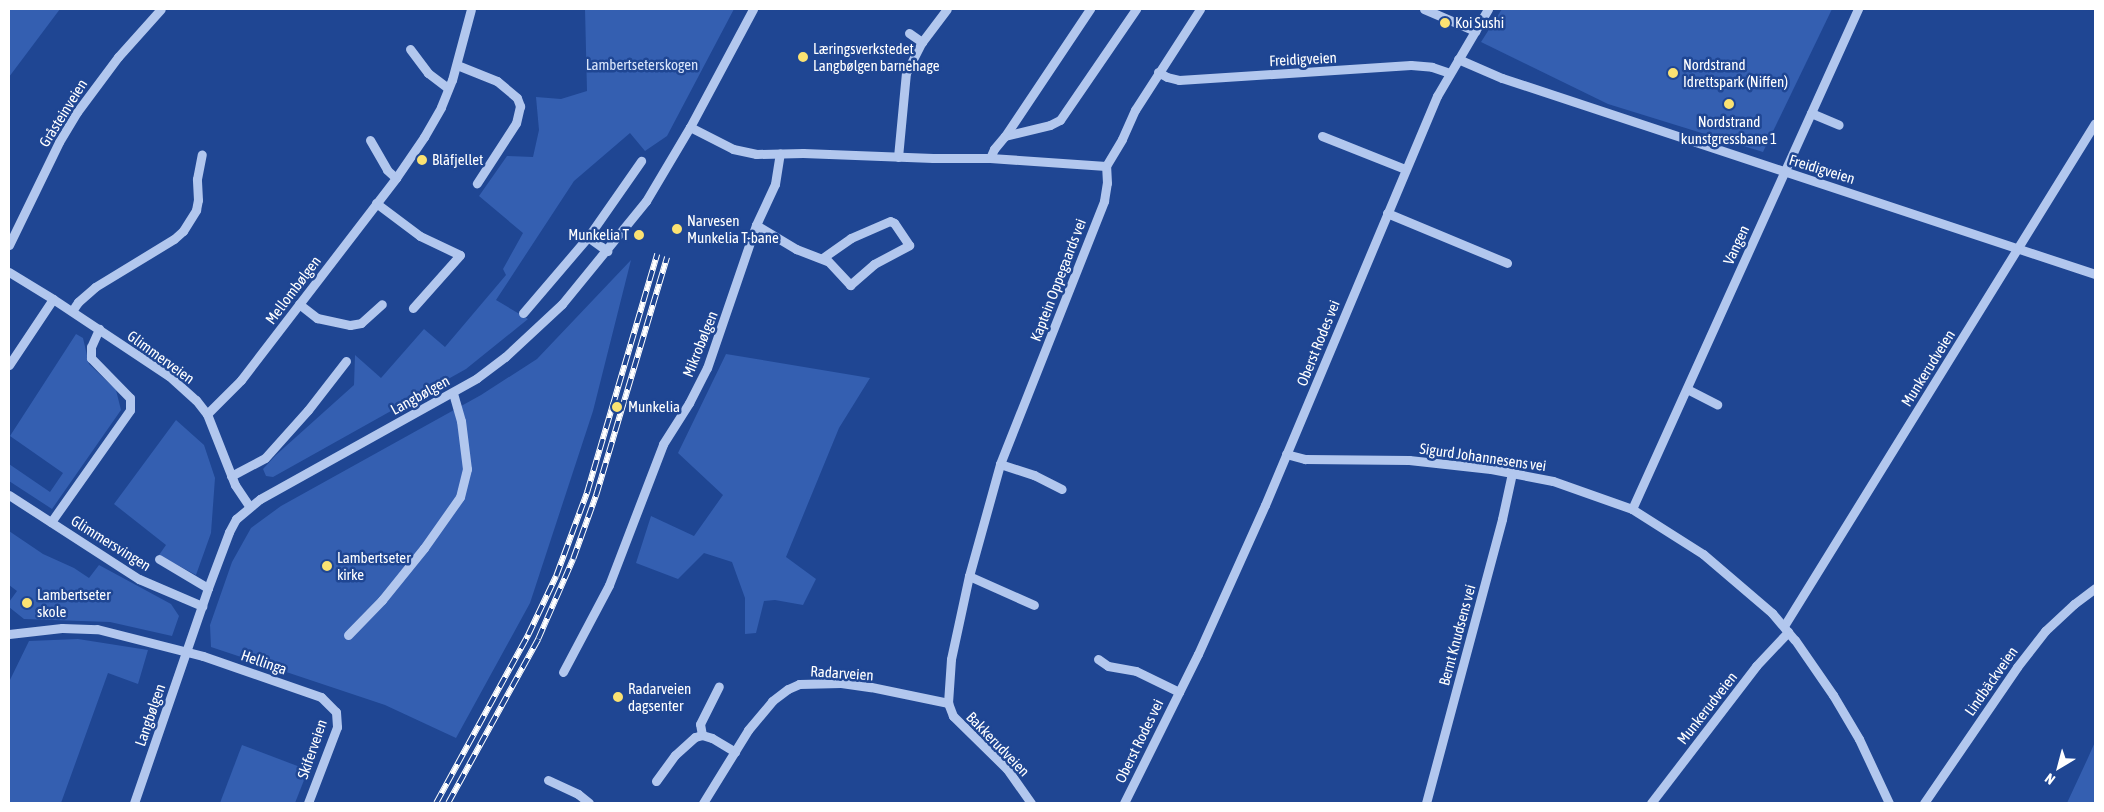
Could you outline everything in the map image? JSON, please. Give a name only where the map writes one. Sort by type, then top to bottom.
[{"type":"street","name":"Gråsteinveien","points":[[9,245],[59,142],[77,112],[143,22],[161,9]]},
{"type":"street","name":"Mellombølgen","points":[[207,414],[241,380],[396,178],[424,137],[457,65],[472,9]]},
{"type":"street","name":"Langbølgen","points":[[134,803],[208,588],[229,532],[236,519],[250,506],[453,393],[505,357],[538,328],[562,304],[646,201],[690,127],[753,9]]},
{"type":"street","points":[[898,157],[906,73],[922,42],[947,9]]},
{"type":"street","points":[[990,158],[994,149],[1005,136],[1090,9]]},
{"type":"street","points":[[1005,136],[1050,126],[1060,120],[1136,9]]},
{"type":"street","name":"Kaptein Oppegaards vei","points":[[948,703],[951,660],[969,576],[1000,464],[1104,201],[1107,183],[1106,166],[1122,139],[1134,110],[1200,9]]},
{"type":"street","points":[[1424,9],[1475,31]]},
{"type":"street","name":"Oberst Rodes vei","points":[[1124,803],[1179,692],[1266,505],[1386,213],[1449,73],[1488,9]]},
{"type":"street","name":"Vangen","points":[[1632,509],[1858,9]]},
{"type":"street","points":[[909,33],[922,42]]},
{"type":"street","points":[[410,49],[428,73],[448,88]]},
{"type":"street","name":"Freidigveien","points":[[1458,59],[1502,78],[1785,172],[2020,247],[2095,274]]},
{"type":"street","points":[[457,65],[497,81],[517,98],[520,106],[516,123],[478,183]]},
{"type":"street","name":"Freidigveien","points":[[1158,72],[1179,80],[1411,65],[1449,73]]},
{"type":"street","points":[[1811,113],[1839,125]]},
{"type":"street","name":"Munkerudveien","points":[[1651,803],[1786,629],[2095,123]]},
{"type":"street","points":[[690,127],[733,149],[756,154],[990,158],[1106,166]]},
{"type":"street","points":[[1322,136],[1405,169]]},
{"type":"street","points":[[370,140],[387,170],[396,178]]},
{"type":"street","name":"Mikrobølgen","points":[[563,672],[598,608],[622,551],[662,444],[707,368],[756,225],[775,184],[780,153]]},
{"type":"street","points":[[72,311],[78,302],[95,287],[174,239],[183,231],[196,210],[198,200],[197,179],[202,154]]},
{"type":"street","points":[[523,314],[588,237],[641,162]]},
{"type":"street","points":[[376,203],[420,236],[460,255],[413,308]]},
{"type":"street","points":[[1386,213],[1507,263]]},
{"type":"street","points":[[756,225],[796,250],[822,258],[838,269],[850,285],[874,264],[909,245],[894,223],[890,221],[851,238],[822,258]]},
{"type":"street","points":[[588,237],[607,251]]},
{"type":"street","name":"Glimmerveien","points":[[9,272],[72,311],[184,388],[207,414],[231,476],[241,496],[250,506]]},
{"type":"street","points":[[9,365],[52,298]]},
{"type":"street","points":[[299,304],[317,318],[350,325],[361,322],[382,304]]},
{"type":"street","points":[[51,522],[130,410],[130,398],[91,358],[91,347],[99,329]]},
{"type":"street","points":[[231,476],[265,458],[308,410],[346,361]]},
{"type":"street","points":[[1687,389],[1717,404]]},
{"type":"street","points":[[348,635],[382,600],[460,496],[467,469],[461,422],[453,393]]},
{"type":"street","name":"Sigurd Johannesens vei","points":[[1286,454],[1305,460],[1439,462],[1512,473],[1553,481],[1632,509],[1721,568],[1758,599],[1786,629],[1833,695],[1858,738],[1889,803]]},
{"type":"street","points":[[1000,464],[1034,475],[1062,489]]},
{"type":"street","name":"Bernt Knudsens vei","points":[[1426,803],[1500,528],[1512,473]]},
{"type":"street","name":"Glimmersvingen","points":[[9,495],[139,579],[202,606]]},
{"type":"street","points":[[159,559],[208,588]]},
{"type":"street","points":[[969,576],[1034,605]]},
{"type":"street","name":"Lindbäckveien","points":[[1924,803],[2017,667],[2045,632],[2074,604],[2095,588]]},
{"type":"street","name":"Hellinga","points":[[9,634],[62,628],[97,629],[187,652],[316,694],[331,705]]},
{"type":"street","name":"Oberst Rodes vei","points":[[1098,659],[1108,666],[1136,671],[1179,692]]},
{"type":"street","name":"Radarveien","points":[[703,803],[748,730],[772,701],[780,694],[800,684],[841,683],[871,687],[948,703]]},
{"type":"street","points":[[702,736],[700,724],[719,686]]},
{"type":"street","name":"Bakkerudveien","points":[[948,703],[953,716],[1007,769],[1031,803]]},
{"type":"street","name":"Skiferveien","points":[[308,803],[337,727],[338,719],[331,705]]},
{"type":"street","points":[[656,780],[686,743],[702,736],[712,738],[736,752]]},
{"type":"street","points":[[548,780],[578,794],[589,803]]},
{"type":"green space","points":[[9,9],[60,9],[9,77]]},
{"type":"green space","name":"Lambertseterskogen","points":[[585,9],[734,9],[667,136],[645,151],[630,133],[574,181],[496,300],[528,319],[466,369],[273,477],[266,476],[263,469],[276,455],[354,385],[355,355],[381,378],[424,329],[445,347],[506,275],[503,269],[523,233],[479,196],[507,156],[533,157],[539,130],[536,97],[561,99],[587,91]]},
{"type":"green space","name":"Nordstrand Idrettspark (Niffen)","points":[[1502,9],[1832,9],[1763,152],[1608,104],[1481,42]]},
{"type":"green space","points":[[631,260],[593,411],[530,603],[456,738],[385,705],[211,647],[210,625],[232,562],[251,528],[281,506],[481,395],[537,359]]},
{"type":"green space","points":[[76,334],[83,338],[89,364],[116,390],[121,410],[52,509],[9,481],[9,464],[50,492],[63,473],[10,436]]},
{"type":"green space","points":[[726,354],[870,378],[839,428],[786,557],[816,579],[803,605],[775,600],[764,601],[756,633],[745,634],[745,598],[732,562],[704,553],[678,579],[636,563],[651,516],[694,536],[723,495],[678,453]]},
{"type":"green space","points":[[176,420],[204,445],[215,478],[211,533],[196,575],[159,555],[166,545],[114,504]]},
{"type":"green space","points":[[9,531],[43,554],[74,568],[89,578],[99,565],[171,604],[179,616],[172,636],[110,622],[24,619],[9,607],[9,602],[17,591],[9,585]]},
{"type":"green space","points":[[78,639],[148,650],[138,684],[108,673],[61,803],[9,803],[9,682],[29,641]]},
{"type":"green space","points":[[2095,742],[2095,803],[2067,803],[2087,760]]},
{"type":"green space","points":[[242,745],[308,770],[295,803],[220,803]]},
{"type":"railway","points":[[436,803],[528,635],[556,576],[587,492],[657,254]]},
{"type":"railway","points":[[448,803],[538,639],[573,559],[596,495],[667,257]]},
{"type":"place","name":"Koi Sushi","points":[[1445,23]]},
{"type":"place","name":"Læringsverkstedet Langbølgen barnehage","points":[[803,57]]},
{"type":"place","name":"Nordstrand Idrettspark (Niffen)","points":[[1673,73]]},
{"type":"place","name":"Nordstrand kunstgressbane 1","points":[[1729,104]]},
{"type":"place","name":"Blåfjellet","points":[[422,160]]},
{"type":"place","name":"Narvesen Munkelia T-bane","points":[[677,229]]},
{"type":"place","name":"Munkelia T","points":[[639,235]]},
{"type":"place","name":"Munkelia","points":[[617,407]]},
{"type":"place","name":"Lambertseter kirke","points":[[327,566]]},
{"type":"place","name":"Lambertseter skole","points":[[27,603]]},
{"type":"place","name":"Radarveien dagsenter","points":[[618,697]]}]
